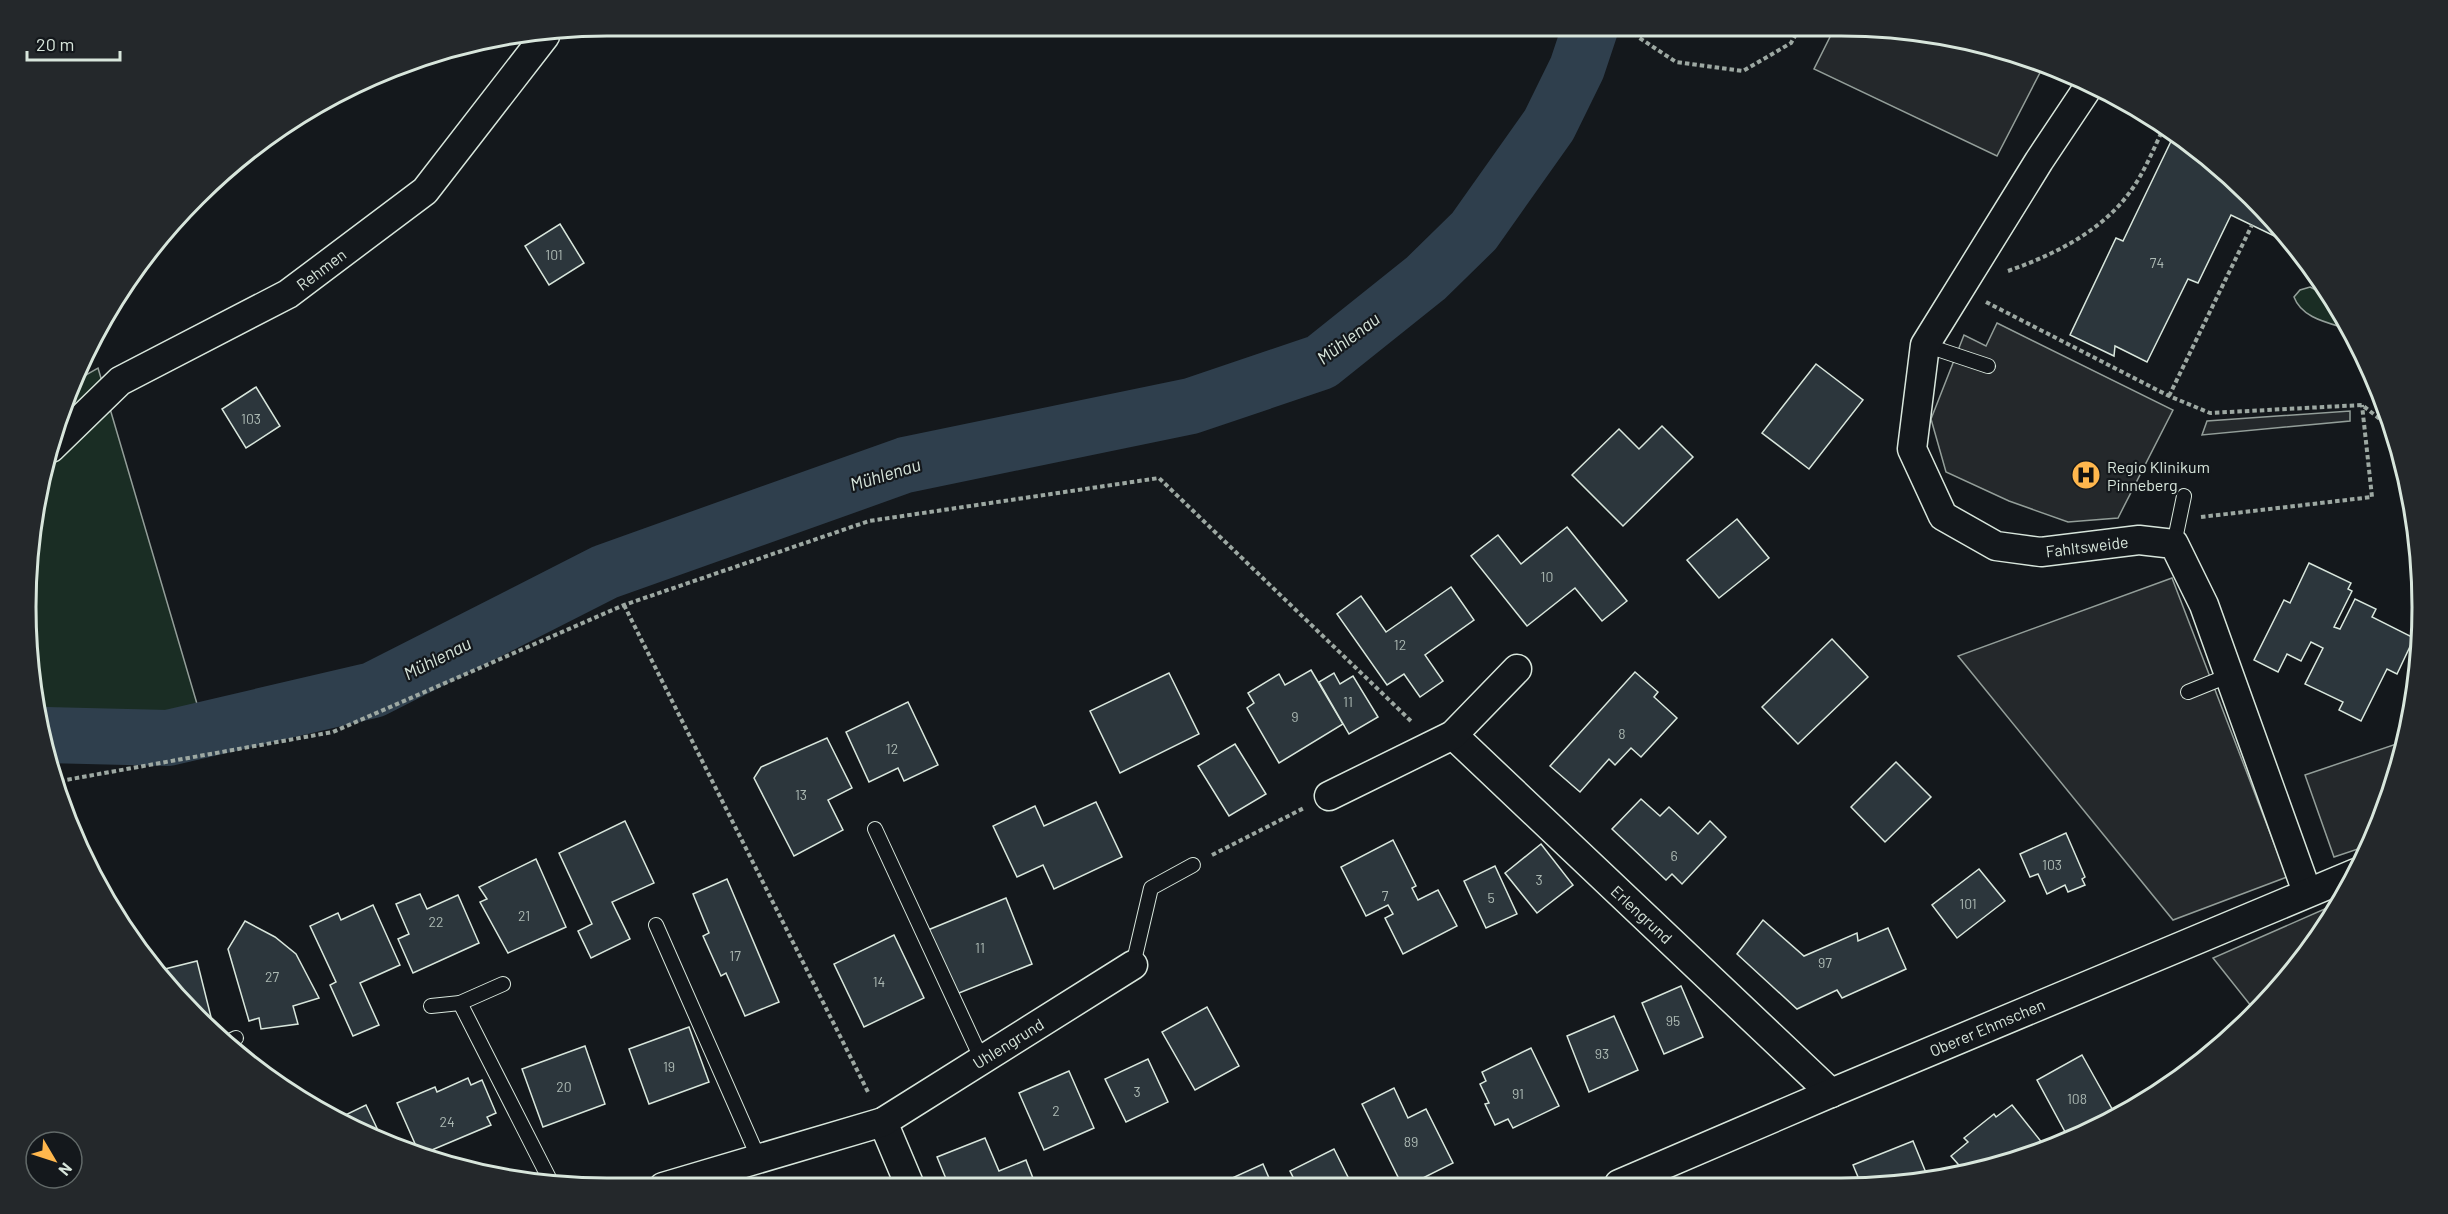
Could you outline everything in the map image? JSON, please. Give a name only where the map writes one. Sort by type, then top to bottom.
[{"type":"street","name":"Rehmen","points":[[62,437],[120,381],[288,294],[425,191],[542,40]]},
{"type":"street","name":"Fahltsweide","points":[[2086,91],[1925,345],[1912,449],[1943,516],[1996,546],[2041,552],[2139,540],[2177,531]]},
{"type":"street","points":[[2177,531],[2307,892]]},
{"type":"street","points":[[1329,796],[1444,739],[1517,669]]},
{"type":"street","name":"Erlengrund","points":[[1444,739],[1831,1093]]},
{"type":"street","name":"Oberer Ehmschen","points":[[1633,1178],[2344,878]]},
{"type":"street","name":"Uhlengrund","points":[[694,1178],[883,1122],[1133,965]]},
{"type":"street","points":[[883,1122],[907,1178]]},
{"type":"lane","points":[[1925,345],[1988,366]]},
{"type":"lane","points":[[2177,531],[2184,496]]},
{"type":"lane","points":[[2188,692],[2230,675]]},
{"type":"lane","points":[[875,829],[981,1060]]},
{"type":"lane","points":[[1133,965],[1151,888],[1192,865]]},
{"type":"lane","points":[[656,925],[759,1159]]},
{"type":"lane","points":[[431,1006],[460,1003],[503,984]]},
{"type":"lane","points":[[460,1003],[547,1175]]},
{"type":"path","points":[[1637,36],[1676,62],[1743,71],[1791,43],[1795,36]]},
{"type":"path","points":[[2004,272],[2037,260],[2095,229],[2130,192],[2160,134]]},
{"type":"path","points":[[2169,396],[2252,225]]},
{"type":"path","points":[[1959,288],[2169,396],[2210,413],[2362,405],[2381,420]]},
{"type":"path","points":[[2177,531],[2204,517],[2372,497],[2362,405]]},
{"type":"path","points":[[63,780],[333,732],[624,605],[869,521],[1159,478],[1444,739]]},
{"type":"path","points":[[624,605],[883,1122]]},
{"type":"path","points":[[1192,865],[1329,796]]},
{"type":"green space","points":[[2310,287],[2316,290],[2338,326],[2318,319],[2303,310],[2294,297],[2300,290]]},
{"type":"green space","points":[[98,368],[200,714],[47,719],[37,644],[37,570],[41,532],[55,459],[85,375]]},
{"type":"shaded area","points":[[1830,36],[1841,36],[1878,37],[1952,47],[1989,55],[2041,72],[1997,156],[1814,69]]},
{"type":"shaded area","points":[[1997,323],[2173,410],[2118,518],[2068,522],[2009,501],[1946,472],[1931,419],[1964,335],[1986,346]]},
{"type":"shaded area","points":[[2350,411],[2350,421],[2202,435],[2207,421]]},
{"type":"shaded area","points":[[2172,578],[2287,877],[2173,920],[1958,656]]},
{"type":"shaded area","points":[[2395,744],[2382,791],[2358,849],[2334,857],[2305,775]]},
{"type":"shaded area","points":[[2326,909],[2294,955],[2250,1005],[2213,958]]},
{"type":"building","points":[[2171,141],[2245,203],[2274,236],[2231,215],[2198,283],[2188,279],[2147,362],[2115,346],[2114,356],[2070,335],[2116,238],[2123,241]]},
{"type":"building","points":[[560,224],[584,263],[549,285],[525,246]]},
{"type":"building","points":[[1816,364],[1863,400],[1809,469],[1762,433]]},
{"type":"building","points":[[256,387],[280,426],[246,448],[222,409]]},
{"type":"building","points":[[1662,426],[1693,457],[1623,526],[1572,475],[1619,429],[1639,449]]},
{"type":"building","points":[[1737,519],[1769,558],[1719,598],[1687,560]]},
{"type":"building","points":[[1567,527],[1627,601],[1602,621],[1575,588],[1527,626],[1471,556],[1498,535],[1521,564]]},
{"type":"building","points":[[2309,563],[2351,583],[2348,589],[2352,591],[2334,627],[2340,629],[2355,599],[2376,609],[2372,617],[2411,637],[2411,644],[2397,674],[2387,669],[2361,721],[2339,710],[2343,702],[2305,684],[2323,648],[2311,642],[2301,661],[2287,654],[2278,672],[2254,660],[2284,600],[2290,603]]},
{"type":"building","points":[[1451,587],[1474,620],[1425,655],[1443,681],[1420,697],[1404,674],[1387,685],[1337,614],[1361,596],[1386,632]]},
{"type":"building","points":[[1832,639],[1868,677],[1798,744],[1762,707]]},
{"type":"building","points":[[1311,670],[1343,724],[1279,763],[1247,708],[1254,703],[1248,693],[1279,674],[1285,685]]},
{"type":"building","points":[[1635,672],[1658,692],[1654,697],[1677,718],[1641,757],[1631,748],[1615,765],[1609,759],[1580,792],[1550,766]]},
{"type":"building","points":[[1169,673],[1199,734],[1120,773],[1090,711]]},
{"type":"building","points":[[1334,673],[1340,684],[1353,676],[1378,717],[1349,734],[1319,682]]},
{"type":"building","points":[[908,702],[938,765],[904,781],[898,768],[869,782],[846,732]]},
{"type":"building","points":[[827,738],[852,788],[828,800],[843,830],[794,856],[754,778],[761,767]]},
{"type":"building","points":[[1235,744],[1266,794],[1229,816],[1198,766]]},
{"type":"building","points":[[1896,762],[1931,797],[1885,842],[1851,807]]},
{"type":"building","points":[[1641,799],[1660,816],[1669,807],[1698,834],[1710,821],[1726,837],[1682,884],[1672,874],[1666,880],[1612,829]]},
{"type":"building","points":[[1096,802],[1122,857],[1054,889],[1043,865],[1017,877],[993,826],[1035,806],[1044,826]]},
{"type":"building","points":[[625,821],[654,883],[612,902],[630,939],[591,958],[578,931],[592,924],[559,853]]},
{"type":"building","points":[[2066,833],[2085,877],[2082,879],[2085,885],[2068,892],[2065,885],[2047,894],[2038,874],[2030,877],[2020,854]]},
{"type":"building","points":[[1393,840],[1416,886],[1412,888],[1418,900],[1438,890],[1457,926],[1403,954],[1385,918],[1393,914],[1388,905],[1366,916],[1341,867]]},
{"type":"building","points":[[1541,844],[1573,885],[1537,913],[1505,873]]},
{"type":"building","points":[[536,859],[566,927],[508,953],[480,902],[487,899],[479,887]]},
{"type":"building","points":[[1495,866],[1517,914],[1486,928],[1464,881]]},
{"type":"building","points":[[1979,869],[2005,901],[1957,938],[1932,905]]},
{"type":"building","points":[[727,879],[779,1002],[745,1016],[726,973],[721,976],[703,936],[709,933],[693,894]]},
{"type":"building","points":[[420,894],[427,909],[458,895],[479,943],[413,973],[398,939],[409,934],[396,904]]},
{"type":"building","points":[[1006,898],[1032,964],[954,995],[928,930]]},
{"type":"building","points":[[373,905],[400,965],[360,983],[379,1025],[353,1036],[330,985],[336,982],[310,926],[338,913],[341,920]]},
{"type":"building","points":[[1763,920],[1804,956],[1857,933],[1858,941],[1888,928],[1906,969],[1842,998],[1837,990],[1797,1009],[1737,954]]},
{"type":"building","points":[[245,921],[275,937],[296,954],[319,998],[293,1006],[298,1024],[261,1029],[259,1018],[249,1021],[228,949]]},
{"type":"building","points":[[894,935],[924,998],[864,1027],[834,964]]},
{"type":"building","points":[[197,961],[211,1018],[203,1011],[166,969]]},
{"type":"building","points":[[1681,986],[1703,1037],[1664,1054],[1642,1003]]},
{"type":"building","points":[[1207,1007],[1239,1066],[1195,1090],[1162,1032]]},
{"type":"building","points":[[1614,1016],[1638,1070],[1589,1092],[1567,1036]]},
{"type":"building","points":[[689,1027],[709,1082],[649,1104],[629,1049]]},
{"type":"building","points":[[585,1046],[605,1104],[543,1127],[522,1069]]},
{"type":"building","points":[[1531,1048],[1559,1106],[1513,1128],[1508,1119],[1495,1125],[1485,1104],[1489,1103],[1480,1084],[1486,1081],[1482,1072]]},
{"type":"building","points":[[2082,1055],[2112,1109],[2065,1132],[2037,1080]]},
{"type":"building","points":[[1148,1059],[1168,1102],[1126,1122],[1105,1079]]},
{"type":"building","points":[[1069,1071],[1094,1128],[1044,1150],[1019,1093]]},
{"type":"building","points":[[468,1078],[471,1085],[482,1080],[496,1113],[487,1117],[491,1125],[431,1150],[416,1145],[397,1103],[435,1087],[437,1092]]},
{"type":"building","points":[[1394,1088],[1408,1118],[1426,1109],[1453,1163],[1423,1178],[1399,1178],[1362,1104]]},
{"type":"building","points":[[366,1105],[378,1130],[354,1119],[346,1115]]},
{"type":"building","points":[[2012,1105],[2041,1142],[1989,1159],[1959,1165],[1951,1156],[1968,1142],[1964,1138],[1994,1114],[1996,1117]]},
{"type":"building","points":[[985,1138],[999,1171],[1026,1160],[1033,1178],[946,1178],[937,1157]]},
{"type":"building","points":[[1913,1141],[1925,1171],[1858,1178],[1853,1165]]},
{"type":"building","points":[[1334,1149],[1348,1178],[1294,1178],[1290,1171]]},
{"type":"building","points":[[1263,1164],[1269,1178],[1232,1178]]},
{"type":"waterway","name":"Mühlenau","points":[[51,735],[168,738],[373,690],[605,572],[905,465],[1191,406],[1321,362],[1426,278],[1474,231],[1549,125],[1577,68],[1588,36]]},
{"type":"place","name":"Regio Klinikum Pinneberg","points":[[2086,475]]}]
